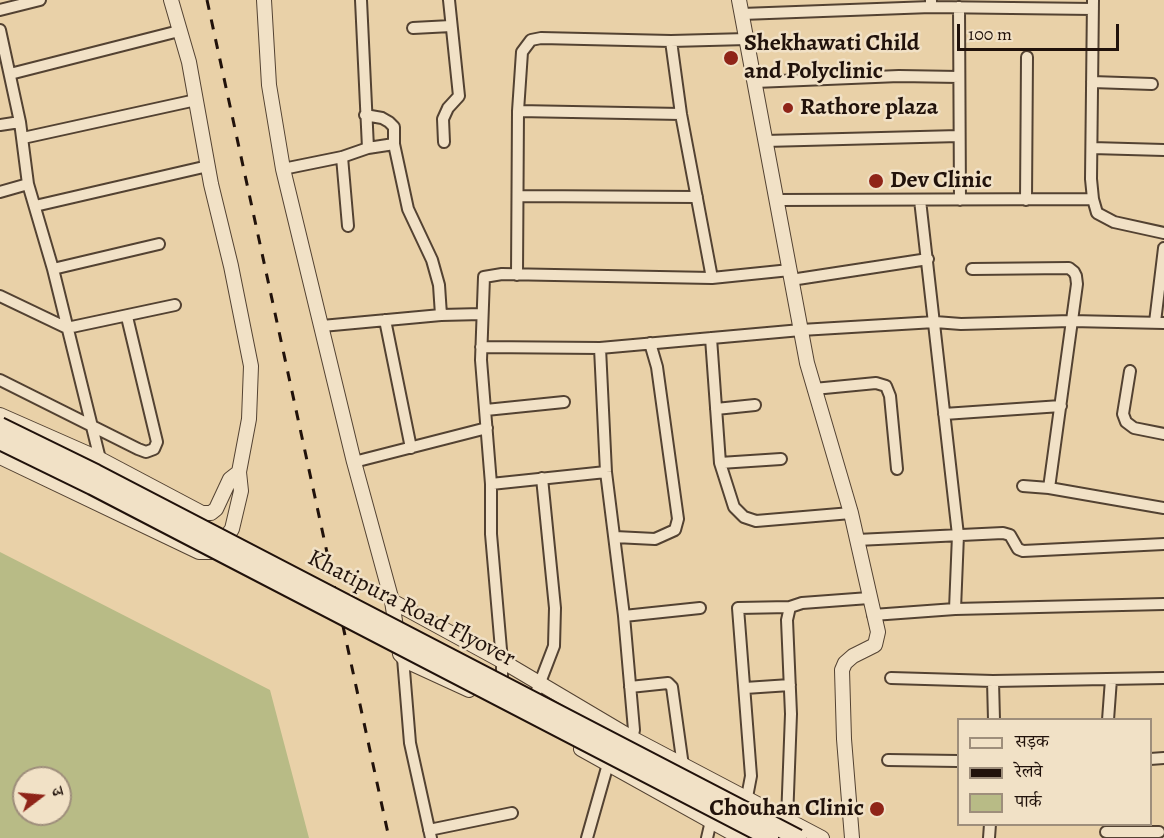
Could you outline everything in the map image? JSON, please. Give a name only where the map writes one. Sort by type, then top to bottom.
[{"type":"main road","name":"Khatipura Road Flyover","points":[[0,426],[96,473],[798,838]]},
{"type":"main road","name":"Khatipura Road Flyover","points":[[0,441],[113,497],[770,838]]},
{"type":"street","points":[[0,10],[40,0]]},
{"type":"street","points":[[0,457],[203,553],[215,552],[232,529],[241,490],[239,472],[249,419],[252,366],[208,166],[189,63],[171,0]]},
{"type":"street","points":[[264,0],[269,85],[283,169],[354,462],[392,601],[398,649],[403,658],[410,743],[430,834],[512,813]]},
{"type":"street","points":[[361,0],[368,148]]},
{"type":"street","points":[[444,142],[443,119],[448,108],[459,96],[449,0]]},
{"type":"street","points":[[852,838],[844,738],[842,670],[845,663],[853,656],[875,645],[878,632],[851,513],[814,389],[740,7],[931,3],[960,7],[1093,4],[1092,148],[1093,199],[1097,213],[1114,222],[1164,233]]},
{"type":"street","points":[[960,7],[960,200]]},
{"type":"street","points":[[413,28],[451,26]]},
{"type":"street","points":[[10,75],[179,31]]},
{"type":"street","points":[[1,37],[20,122],[28,184],[53,269],[100,459]]},
{"type":"street","points":[[518,275],[518,111],[522,52],[531,40],[541,38],[671,41],[747,39]]},
{"type":"street","points":[[671,41],[681,114],[712,278]]},
{"type":"street","points":[[1026,200],[1027,57]]},
{"type":"street","points":[[755,82],[899,75],[959,77]]},
{"type":"street","points":[[1092,82],[1152,84]]},
{"type":"street","points":[[22,138],[196,100]]},
{"type":"street","points":[[518,111],[681,114]]},
{"type":"street","points":[[365,116],[382,118],[394,127],[394,144],[408,209],[432,260],[439,285],[441,315]]},
{"type":"street","points":[[0,125],[20,122]]},
{"type":"street","points":[[765,141],[959,136]]},
{"type":"street","points":[[283,169],[342,157],[368,148],[394,144]]},
{"type":"street","points":[[1092,148],[1164,150]]},
{"type":"street","points":[[342,157],[348,226]]},
{"type":"street","points":[[35,206],[208,166]]},
{"type":"street","points":[[0,192],[28,184]]},
{"type":"street","points":[[518,196],[697,197]]},
{"type":"street","points":[[776,200],[1093,199]]},
{"type":"street","points":[[921,200],[958,535],[955,609]]},
{"type":"street","points":[[53,269],[159,243]]},
{"type":"street","points":[[481,347],[600,348],[801,330],[935,322],[961,324],[1071,321],[1160,323],[1164,248]]},
{"type":"street","points":[[502,706],[502,661],[491,534],[491,484],[488,470],[481,347],[484,277],[502,274],[712,278],[791,275],[928,259]]},
{"type":"street","points":[[972,269],[1069,268],[1076,276],[1077,284],[1049,488]]},
{"type":"street","points":[[0,296],[67,328],[175,305]]},
{"type":"street","points":[[322,326],[441,315],[482,314]]},
{"type":"street","points":[[0,380],[146,452],[154,449],[157,442],[127,317]]},
{"type":"street","points":[[385,320],[411,448]]},
{"type":"street","points":[[711,338],[720,463],[734,507],[744,518],[756,521],[851,513]]},
{"type":"street","points":[[615,537],[655,539],[675,530],[678,519],[657,367],[650,344]]},
{"type":"street","points":[[600,348],[606,472],[624,616],[634,730],[632,738]]},
{"type":"street","points":[[1130,371],[1123,414],[1126,422],[1134,428],[1164,434]]},
{"type":"street","points":[[814,389],[876,383],[886,386],[890,396],[897,469]]},
{"type":"street","points":[[486,410],[564,402]]},
{"type":"street","points":[[716,409],[755,405]]},
{"type":"street","points":[[944,414],[1061,406]]},
{"type":"street","points":[[0,415],[100,459],[206,513],[211,513],[216,509],[230,479],[239,472]]},
{"type":"street","points":[[354,462],[487,428]]},
{"type":"street","points":[[720,463],[781,459]]},
{"type":"street","points":[[491,484],[606,472]]},
{"type":"street","points":[[526,719],[555,646],[555,608],[542,478]]},
{"type":"street","points":[[1023,486],[1049,488],[1164,508]]},
{"type":"street","points":[[858,540],[1003,533],[1010,536],[1018,549],[1023,551],[1164,544]]},
{"type":"street","points":[[747,797],[750,776],[738,608],[790,606],[869,598]]},
{"type":"street","points":[[392,601],[502,661],[632,738],[822,838]]},
{"type":"street","points":[[873,615],[955,609],[1164,604]]},
{"type":"street","points":[[786,820],[791,714],[787,620],[790,606]]},
{"type":"street","points":[[624,616],[700,609]]},
{"type":"street","points":[[403,658],[502,706],[741,838]]},
{"type":"street","points":[[891,678],[993,681],[1164,678]]},
{"type":"street","points":[[1108,718],[1111,679]]},
{"type":"street","points":[[993,681],[994,718]]},
{"type":"street","points":[[630,687],[668,683],[672,687],[683,766]]},
{"type":"street","points":[[745,688],[790,686]]},
{"type":"street","points":[[888,760],[957,761]]},
{"type":"street","points":[[587,838],[608,764]]},
{"type":"street","points":[[707,838],[711,821]]},
{"type":"street","points":[[1106,831],[1159,832]]},
{"type":"green space","points":[[0,552],[270,690],[309,838],[0,838]]},
{"type":"railway","points":[[207,0],[389,838]]},
{"type":"place","name":"Shekhawati Child and Polyclinic","points":[[731,58]]},
{"type":"place","name":"Rathore plaza","points":[[788,108]]},
{"type":"place","name":"Dev Clinic","points":[[876,181]]},
{"type":"place","name":"Chouhan Clinic","points":[[877,809]]}]
